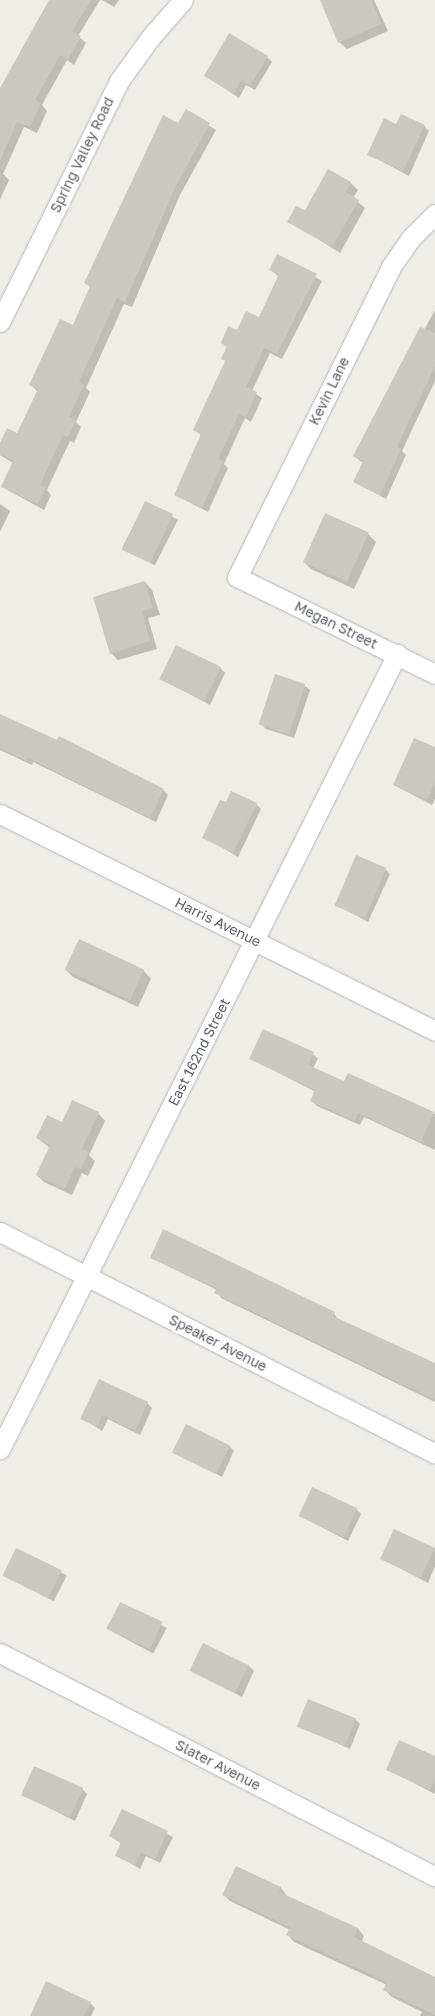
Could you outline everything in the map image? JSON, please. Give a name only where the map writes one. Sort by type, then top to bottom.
[{"type":"street","name":"Spring Valley Road","points":[[0,322],[119,81],[150,38],[183,0]]},
{"type":"street","name":"Kevin Lane","points":[[237,577],[391,267],[412,238],[435,214]]},
{"type":"street","name":"Megan Street","points":[[237,577],[435,674]]},
{"type":"street","name":"East 162nd Street","points":[[0,1449],[397,654]]},
{"type":"street","name":"Harris Avenue","points":[[0,814],[435,1031]]},
{"type":"street","name":"Speaker Avenue","points":[[0,1232],[435,1454]]},
{"type":"street","name":"Slater Avenue","points":[[0,1654],[435,1877]]},
{"type":"building","points":[[49,0],[91,0],[72,31],[81,36],[68,59],[60,55],[35,100],[41,103],[30,127],[17,122],[0,161],[0,88]]},
{"type":"building","points":[[320,0],[371,0],[381,24],[338,43]]},
{"type":"building","points":[[229,33],[268,56],[250,86],[241,81],[234,94],[204,76]]},
{"type":"building","points":[[186,109],[210,123],[175,188],[125,302],[117,298],[79,382],[84,385],[69,417],[76,420],[68,437],[63,435],[40,485],[46,487],[38,504],[1,487],[13,461],[0,454],[0,443],[7,428],[17,433],[38,389],[29,385],[60,319],[73,325],[90,286],[84,283],[163,115],[178,123]]},
{"type":"building","points":[[401,114],[425,125],[403,171],[367,155],[384,118],[396,124]]},
{"type":"building","points":[[328,169],[351,182],[346,192],[359,200],[332,247],[287,222],[296,206],[305,210]]},
{"type":"building","points":[[277,254],[317,274],[277,354],[264,348],[246,387],[257,392],[246,417],[239,414],[218,459],[223,461],[202,508],[174,495],[201,434],[193,430],[225,361],[221,359],[227,346],[221,343],[228,326],[237,330],[246,311],[259,317],[279,274],[269,270]]},
{"type":"building","points":[[420,327],[435,333],[435,366],[397,447],[401,449],[380,495],[353,482],[363,461],[353,456]]},
{"type":"building","points":[[145,501],[173,514],[150,563],[122,550]]},
{"type":"building","points":[[325,513],[369,533],[347,582],[303,562]]},
{"type":"building","points":[[145,581],[153,608],[142,611],[150,641],[110,654],[93,597]]},
{"type":"building","points":[[176,645],[221,667],[204,701],[159,679]]},
{"type":"building","points":[[275,674],[305,684],[289,734],[259,724]]},
{"type":"building","points":[[0,714],[57,740],[59,736],[164,789],[150,818],[28,758],[27,761],[0,748]]},
{"type":"building","points":[[414,738],[435,747],[435,783],[427,800],[393,785]]},
{"type":"building","points":[[231,791],[257,803],[233,853],[202,838],[220,800],[226,802]]},
{"type":"building","points":[[356,855],[386,868],[365,919],[335,906]]},
{"type":"building","points":[[79,939],[144,969],[130,1000],[65,970]]},
{"type":"building","points":[[263,1029],[314,1052],[308,1065],[344,1081],[348,1073],[434,1112],[421,1142],[358,1113],[355,1121],[310,1101],[315,1090],[249,1059]]},
{"type":"building","points":[[72,1100],[99,1112],[82,1149],[89,1152],[81,1169],[75,1167],[64,1189],[36,1175],[50,1145],[36,1138],[47,1115],[62,1122]]},
{"type":"building","points":[[163,1229],[335,1312],[333,1316],[435,1363],[435,1400],[214,1293],[217,1288],[150,1258]]},
{"type":"building","points":[[99,1379],[148,1402],[135,1431],[102,1415],[97,1427],[80,1419]]},
{"type":"building","points":[[186,1424],[230,1445],[216,1474],[172,1453]]},
{"type":"building","points":[[312,1487],[357,1508],[344,1537],[298,1516]]},
{"type":"building","points":[[394,1529],[435,1548],[421,1578],[380,1559]]},
{"type":"building","points":[[16,1548],[62,1570],[48,1598],[2,1576]]},
{"type":"building","points":[[120,1602],[163,1622],[150,1649],[107,1629]]},
{"type":"building","points":[[203,1643],[249,1665],[235,1693],[189,1671]]},
{"type":"building","points":[[308,1699],[356,1718],[345,1746],[297,1727]]},
{"type":"building","points":[[399,1740],[435,1756],[435,1778],[430,1790],[386,1770]]},
{"type":"building","points":[[34,1766],[83,1788],[70,1817],[21,1795]]},
{"type":"building","points":[[122,1809],[168,1831],[155,1859],[141,1852],[135,1865],[115,1856],[121,1842],[109,1836]]},
{"type":"building","points":[[236,1866],[281,1887],[279,1892],[358,1928],[354,1937],[435,1977],[435,2015],[383,1990],[387,1982],[286,1935],[290,1927],[222,1895]]},
{"type":"building","points":[[46,1981],[91,2002],[84,2016],[30,2016]]}]
